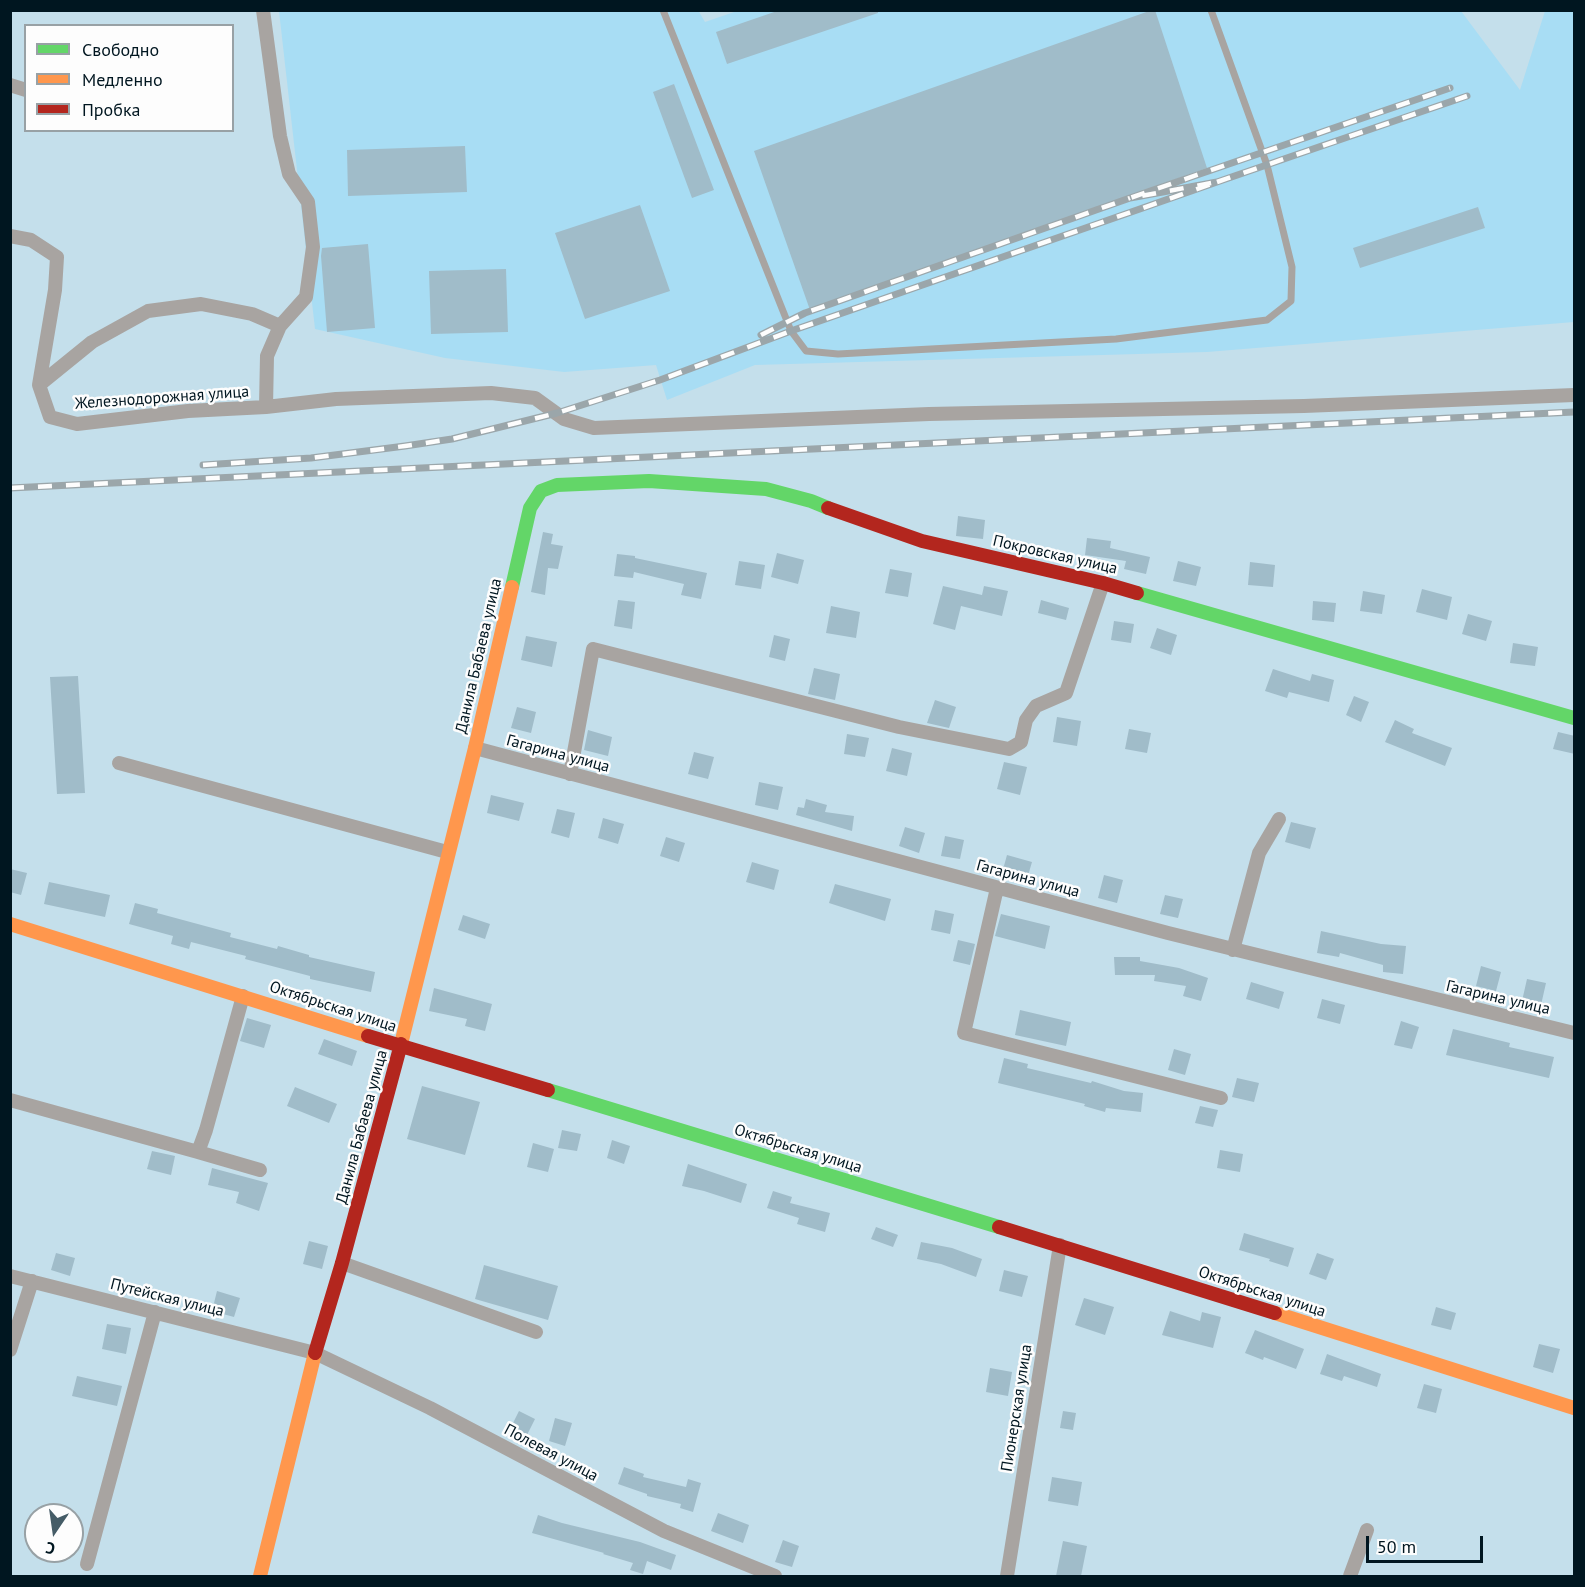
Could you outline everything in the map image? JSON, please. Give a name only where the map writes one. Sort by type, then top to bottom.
[{"type":"street","points":[[263,10],[280,136],[289,174],[308,202],[313,247],[306,297],[280,326],[267,356],[266,407]]},
{"type":"street","name":"Железнодорожная улица","points":[[10,236],[31,240],[57,257],[55,290],[39,384],[50,417],[77,424],[188,411],[266,407],[336,399],[491,393],[535,398],[564,419],[594,428],[929,414],[1304,406],[1575,394]]},
{"type":"street","points":[[39,384],[92,342],[148,311],[201,304],[252,314],[280,326]]},
{"type":"street","name":"Покровская улица","points":[[530,508],[541,491],[557,485],[649,481],[766,489],[811,501],[855,519],[921,541],[1103,582],[1575,718]]},
{"type":"street","name":"Данила Бабаева улица","points":[[260,1576],[315,1353],[342,1263],[400,1046],[475,748],[530,508]]},
{"type":"street","points":[[570,774],[593,649],[899,727],[1009,749],[1021,742],[1026,720],[1036,706],[1066,693],[1103,582]]},
{"type":"street","name":"Гагарина улица","points":[[475,748],[1233,950],[1575,1033]]},
{"type":"street","points":[[119,763],[447,852]]},
{"type":"street","points":[[1233,950],[1259,853],[1279,819]]},
{"type":"street","points":[[997,888],[964,1033],[1221,1098]]},
{"type":"street","name":"Октябрьская улица","points":[[10,924],[400,1046],[1060,1245],[1575,1408]]},
{"type":"street","points":[[198,1152],[243,996]]},
{"type":"street","points":[[10,1100],[260,1170]]},
{"type":"street","name":"Пионерская улица","points":[[1007,1576],[1060,1245]]},
{"type":"street","points":[[342,1263],[536,1332]]},
{"type":"street","name":"Путейская улица","points":[[10,1276],[315,1353]]},
{"type":"street","points":[[10,1350],[32,1281]]},
{"type":"street","points":[[87,1564],[155,1312]]},
{"type":"street","name":"Полевая улица","points":[[315,1353],[430,1408],[664,1531],[774,1576]]},
{"type":"street","points":[[1350,1576],[1367,1530]]},
{"type":"lane","points":[[663,10],[791,331],[806,351],[838,354],[1116,339],[1267,320],[1291,301],[1292,267],[1267,165],[1211,10]]},
{"type":"shaded area","points":[[698,10],[705,22],[740,10],[1461,11],[1520,90],[1545,11],[1574,11],[1574,322],[1207,352],[755,365],[667,400],[656,365],[564,372],[445,358],[315,329],[279,11]]},
{"type":"building","points":[[780,10],[878,10],[878,13],[727,64],[716,32]]},
{"type":"building","points":[[1155,10],[1207,168],[810,310],[754,151]]},
{"type":"building","points":[[674,84],[714,190],[692,198],[653,92]]},
{"type":"building","points":[[465,146],[467,192],[348,196],[347,150]]},
{"type":"building","points":[[640,205],[670,291],[585,319],[555,233]]},
{"type":"building","points":[[1478,207],[1485,228],[1360,268],[1353,248]]},
{"type":"building","points":[[368,244],[375,328],[327,332],[322,248]]},
{"type":"building","points":[[506,269],[508,332],[431,334],[429,271]]},
{"type":"building","points":[[958,516],[985,520],[983,539],[956,536]]},
{"type":"building","points":[[543,532],[553,534],[551,544],[563,546],[558,569],[548,568],[545,595],[531,592]]},
{"type":"building","points":[[1087,538],[1111,541],[1110,548],[1150,557],[1146,574],[1124,569],[1126,561],[1085,555]]},
{"type":"building","points":[[777,553],[804,560],[798,584],[771,577]]},
{"type":"building","points":[[617,554],[707,573],[701,599],[681,595],[684,584],[634,572],[633,578],[614,576]]},
{"type":"building","points":[[739,561],[765,565],[761,589],[735,585]]},
{"type":"building","points":[[1178,561],[1201,567],[1196,586],[1173,581]]},
{"type":"building","points":[[1250,562],[1275,565],[1273,587],[1248,585]]},
{"type":"building","points":[[890,569],[912,573],[908,597],[885,593]]},
{"type":"building","points":[[943,586],[982,595],[984,586],[1008,591],[1002,616],[961,606],[955,630],[933,624]]},
{"type":"building","points":[[1422,589],[1452,597],[1447,620],[1416,612]]},
{"type":"building","points":[[1363,591],[1385,595],[1382,614],[1360,611]]},
{"type":"building","points":[[618,600],[635,602],[632,629],[614,626]]},
{"type":"building","points":[[1041,600],[1069,608],[1066,620],[1038,613]]},
{"type":"building","points":[[1313,601],[1336,603],[1334,622],[1312,620]]},
{"type":"building","points":[[831,606],[860,612],[856,638],[826,633]]},
{"type":"building","points":[[1468,614],[1492,621],[1486,641],[1462,634]]},
{"type":"building","points":[[1114,621],[1134,624],[1131,643],[1111,640]]},
{"type":"building","points":[[1157,628],[1177,635],[1171,655],[1150,648]]},
{"type":"building","points":[[774,635],[790,639],[785,661],[769,657]]},
{"type":"building","points":[[526,636],[557,642],[552,667],[521,660]]},
{"type":"building","points":[[1513,643],[1538,647],[1535,666],[1510,663]]},
{"type":"building","points":[[814,668],[840,674],[835,700],[808,694]]},
{"type":"building","points":[[1273,669],[1310,681],[1312,674],[1334,680],[1329,702],[1289,692],[1287,698],[1265,691]]},
{"type":"building","points":[[78,676],[85,793],[57,794],[50,677]]},
{"type":"building","points":[[1354,696],[1369,702],[1361,722],[1346,715]]},
{"type":"building","points":[[935,700],[956,707],[949,728],[927,723]]},
{"type":"building","points":[[517,707],[536,712],[531,733],[511,728]]},
{"type":"building","points":[[1057,717],[1081,721],[1077,746],[1053,742]]},
{"type":"building","points":[[1395,720],[1414,729],[1412,733],[1452,748],[1445,766],[1385,742]]},
{"type":"building","points":[[1129,729],[1151,733],[1147,753],[1125,749]]},
{"type":"building","points":[[588,730],[612,737],[608,756],[584,750]]},
{"type":"building","points":[[1558,732],[1575,736],[1575,754],[1553,749]]},
{"type":"building","points":[[847,734],[869,738],[865,757],[844,754]]},
{"type":"building","points":[[892,748],[912,753],[907,776],[886,771]]},
{"type":"building","points":[[694,752],[714,757],[708,779],[688,774]]},
{"type":"building","points":[[1004,762],[1027,767],[1020,795],[997,789]]},
{"type":"building","points":[[759,782],[783,787],[778,810],[755,805]]},
{"type":"building","points":[[491,795],[524,803],[519,821],[487,813]]},
{"type":"building","points":[[806,799],[827,805],[825,812],[854,816],[852,831],[796,815],[798,807],[804,808]]},
{"type":"building","points":[[557,809],[575,813],[569,838],[551,833]]},
{"type":"building","points":[[603,818],[624,824],[618,844],[598,838]]},
{"type":"building","points":[[1291,822],[1316,828],[1310,849],[1285,842]]},
{"type":"building","points":[[905,827],[925,833],[919,853],[899,846]]},
{"type":"building","points":[[945,836],[964,840],[960,859],[941,856]]},
{"type":"building","points":[[666,837],[685,843],[679,862],[660,856]]},
{"type":"building","points":[[1007,855],[1032,862],[1027,879],[1002,873]]},
{"type":"building","points":[[752,862],[779,870],[774,890],[746,882]]},
{"type":"building","points":[[10,869],[27,873],[21,895],[10,892]]},
{"type":"building","points":[[1104,875],[1123,880],[1117,903],[1098,898]]},
{"type":"building","points":[[49,882],[110,895],[105,917],[44,904]]},
{"type":"building","points":[[835,884],[891,899],[885,921],[829,903]]},
{"type":"building","points":[[1165,895],[1183,899],[1178,918],[1160,914]]},
{"type":"building","points":[[135,903],[158,909],[157,913],[231,933],[230,937],[277,949],[278,946],[309,955],[309,957],[375,972],[371,992],[310,979],[310,976],[245,959],[246,956],[191,942],[189,949],[171,944],[173,936],[129,924]]},
{"type":"building","points":[[935,910],[954,914],[950,934],[931,930]]},
{"type":"building","points":[[1001,914],[1050,926],[1045,949],[995,936]]},
{"type":"building","points":[[463,915],[490,924],[485,939],[458,930]]},
{"type":"building","points":[[1321,931],[1381,944],[1406,946],[1403,974],[1383,972],[1383,965],[1340,953],[1339,957],[1317,953]]},
{"type":"building","points":[[958,940],[975,944],[970,965],[953,961]]},
{"type":"building","points":[[1114,957],[1140,957],[1140,961],[1179,968],[1208,978],[1201,1001],[1183,996],[1186,986],[1154,981],[1155,975],[1115,975]]},
{"type":"building","points":[[1481,966],[1501,972],[1496,991],[1476,986]]},
{"type":"building","points":[[1527,979],[1546,983],[1541,1005],[1522,1001]]},
{"type":"building","points":[[1251,982],[1284,992],[1279,1009],[1246,999]]},
{"type":"building","points":[[434,988],[492,1004],[485,1031],[465,1026],[467,1019],[429,1011]]},
{"type":"building","points":[[1322,999],[1345,1005],[1340,1024],[1317,1018]]},
{"type":"building","points":[[1020,1010],[1071,1022],[1066,1046],[1015,1035]]},
{"type":"building","points":[[247,1018],[271,1025],[264,1048],[240,1041]]},
{"type":"building","points":[[1401,1021],[1419,1027],[1412,1049],[1394,1045]]},
{"type":"building","points":[[1453,1029],[1510,1043],[1509,1047],[1554,1057],[1549,1078],[1446,1055]]},
{"type":"building","points":[[324,1039],[357,1051],[352,1066],[318,1054]]},
{"type":"building","points":[[1174,1049],[1191,1054],[1185,1075],[1168,1070]]},
{"type":"building","points":[[1004,1058],[1028,1064],[1027,1068],[1091,1083],[1092,1081],[1124,1091],[1143,1093],[1141,1112],[1106,1108],[1105,1112],[1084,1106],[1085,1104],[998,1083]]},
{"type":"building","points":[[1237,1078],[1259,1083],[1254,1102],[1232,1097]]},
{"type":"building","points":[[422,1086],[480,1102],[465,1155],[407,1139]]},
{"type":"building","points":[[295,1087],[337,1104],[329,1123],[287,1106]]},
{"type":"building","points":[[1200,1106],[1218,1110],[1213,1127],[1195,1123]]},
{"type":"building","points":[[562,1130],[581,1134],[577,1151],[558,1148]]},
{"type":"building","points":[[612,1140],[630,1146],[624,1164],[607,1158]]},
{"type":"building","points":[[533,1143],[554,1149],[548,1172],[527,1167]]},
{"type":"building","points":[[1220,1150],[1243,1154],[1240,1172],[1217,1168]]},
{"type":"building","points":[[152,1151],[175,1156],[171,1175],[147,1169]]},
{"type":"building","points":[[688,1164],[747,1184],[741,1203],[682,1186]]},
{"type":"building","points":[[212,1168],[268,1183],[259,1211],[236,1203],[239,1192],[208,1185]]},
{"type":"building","points":[[773,1191],[792,1197],[790,1203],[830,1213],[825,1232],[797,1224],[799,1218],[767,1208]]},
{"type":"building","points":[[876,1227],[898,1235],[893,1247],[871,1239]]},
{"type":"building","points":[[1244,1233],[1294,1248],[1288,1267],[1239,1250]]},
{"type":"building","points":[[309,1241],[328,1246],[322,1269],[303,1264]]},
{"type":"building","points":[[921,1242],[952,1248],[982,1259],[976,1277],[941,1264],[917,1259]]},
{"type":"building","points":[[56,1253],[75,1258],[70,1276],[51,1270]]},
{"type":"building","points":[[1317,1253],[1334,1259],[1326,1280],[1309,1274]]},
{"type":"building","points":[[484,1265],[558,1286],[548,1320],[475,1299]]},
{"type":"building","points":[[1004,1270],[1028,1276],[1022,1297],[999,1291]]},
{"type":"building","points":[[217,1291],[240,1298],[234,1317],[212,1311]]},
{"type":"building","points":[[1084,1298],[1114,1307],[1105,1335],[1075,1325]]},
{"type":"building","points":[[1436,1307],[1456,1313],[1451,1330],[1431,1325]]},
{"type":"building","points":[[1170,1311],[1200,1321],[1202,1312],[1221,1317],[1213,1348],[1162,1335]]},
{"type":"building","points":[[107,1324],[131,1328],[126,1354],[102,1349]]},
{"type":"building","points":[[1255,1330],[1304,1349],[1296,1369],[1264,1357],[1263,1360],[1245,1353]]},
{"type":"building","points":[[1539,1344],[1560,1349],[1553,1373],[1533,1367]]},
{"type":"building","points":[[1327,1354],[1381,1374],[1377,1387],[1344,1376],[1342,1381],[1320,1374]]},
{"type":"building","points":[[990,1368],[1012,1372],[1008,1396],[986,1392]]},
{"type":"building","points":[[77,1376],[122,1386],[117,1406],[72,1396]]},
{"type":"building","points":[[1424,1384],[1442,1389],[1436,1413],[1417,1408]]},
{"type":"building","points":[[519,1411],[535,1419],[527,1435],[511,1427]]},
{"type":"building","points":[[1063,1411],[1076,1413],[1073,1430],[1060,1428]]},
{"type":"building","points":[[555,1418],[572,1423],[565,1446],[549,1441]]},
{"type":"building","points":[[624,1467],[644,1474],[643,1477],[686,1487],[688,1479],[701,1483],[693,1512],[680,1508],[681,1504],[647,1496],[647,1494],[618,1484]]},
{"type":"building","points":[[1052,1477],[1082,1482],[1078,1506],[1048,1501]]},
{"type":"building","points":[[718,1513],[749,1525],[743,1543],[711,1531]]},
{"type":"building","points":[[538,1515],[640,1542],[676,1555],[671,1570],[647,1561],[643,1574],[630,1570],[633,1563],[532,1533]]},
{"type":"building","points":[[783,1540],[799,1546],[792,1567],[775,1562]]},
{"type":"building","points":[[1063,1541],[1087,1546],[1081,1576],[1056,1576]]},
{"type":"railway","points":[[203,465],[311,458],[405,446],[452,439],[557,413],[660,380],[791,331],[1217,182],[1130,198],[1450,88]]},
{"type":"railway","points":[[1217,182],[1467,96]]},
{"type":"railway","points":[[761,335],[805,313],[1130,198]]},
{"type":"railway","points":[[10,488],[1574,412]]},
{"type":"traffic: fast","points":[[512,587],[530,508],[541,491],[557,485],[649,481],[766,489],[828,508]]},
{"type":"traffic: fast","points":[[1137,593],[1574,718]]},
{"type":"traffic: fast","points":[[548,1090],[999,1227]]},
{"type":"traffic: slow","points":[[401,1044],[475,748],[512,587]]},
{"type":"traffic: slow","points":[[10,924],[368,1036]]},
{"type":"traffic: slow","points":[[1275,1313],[1574,1408]]},
{"type":"traffic: slow","points":[[260,1576],[315,1353]]},
{"type":"traffic: jam","points":[[828,508],[922,541],[1137,593]]},
{"type":"traffic: jam","points":[[368,1036],[548,1090]]},
{"type":"traffic: jam","points":[[315,1353],[342,1263],[401,1044]]},
{"type":"traffic: jam","points":[[999,1227],[1275,1313]]}]
